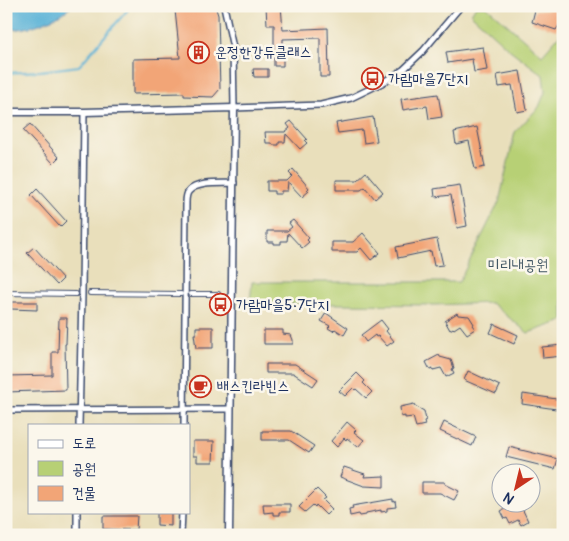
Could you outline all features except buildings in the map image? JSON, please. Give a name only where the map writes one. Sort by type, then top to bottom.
[{"type":"street","points":[[224,6],[233,48],[234,108],[229,535]]},
{"type":"street","points":[[6,112],[84,112],[321,105],[351,98],[403,70],[461,6]]},
{"type":"street","points":[[79,424],[84,112]]},
{"type":"street","points":[[184,424],[187,196],[190,190],[200,184],[234,183]]},
{"type":"street","points":[[6,293],[76,294]]},
{"type":"street","points":[[90,293],[181,294]]},
{"type":"street","points":[[191,294],[218,294]]},
{"type":"street","points":[[6,410],[230,409]]},
{"type":"street","points":[[77,514],[77,535]]},
{"type":"street","points":[[181,535],[182,514]]},
{"type":"green space","name":"미리내공원","points":[[476,6],[486,6],[542,55],[563,31],[563,137],[557,160],[563,163],[563,321],[528,333],[491,303],[434,305],[250,303],[252,282],[459,282],[499,202],[515,132],[539,107],[545,92],[543,75],[510,50],[471,14]]},
{"type":"water","points":[[6,6],[72,6],[58,16],[41,24],[6,29]]},
{"type":"waterway","points":[[6,73],[79,66],[131,6]]},
{"type":"place","name":"운정한강듀클래스","points":[[199,52]]},
{"type":"place","name":"가람마을7단지","points":[[372,79]]},
{"type":"place","name":"가람마을5·7단지","points":[[220,305]]},
{"type":"place","name":"배스킨라빈스","points":[[201,386]]}]
